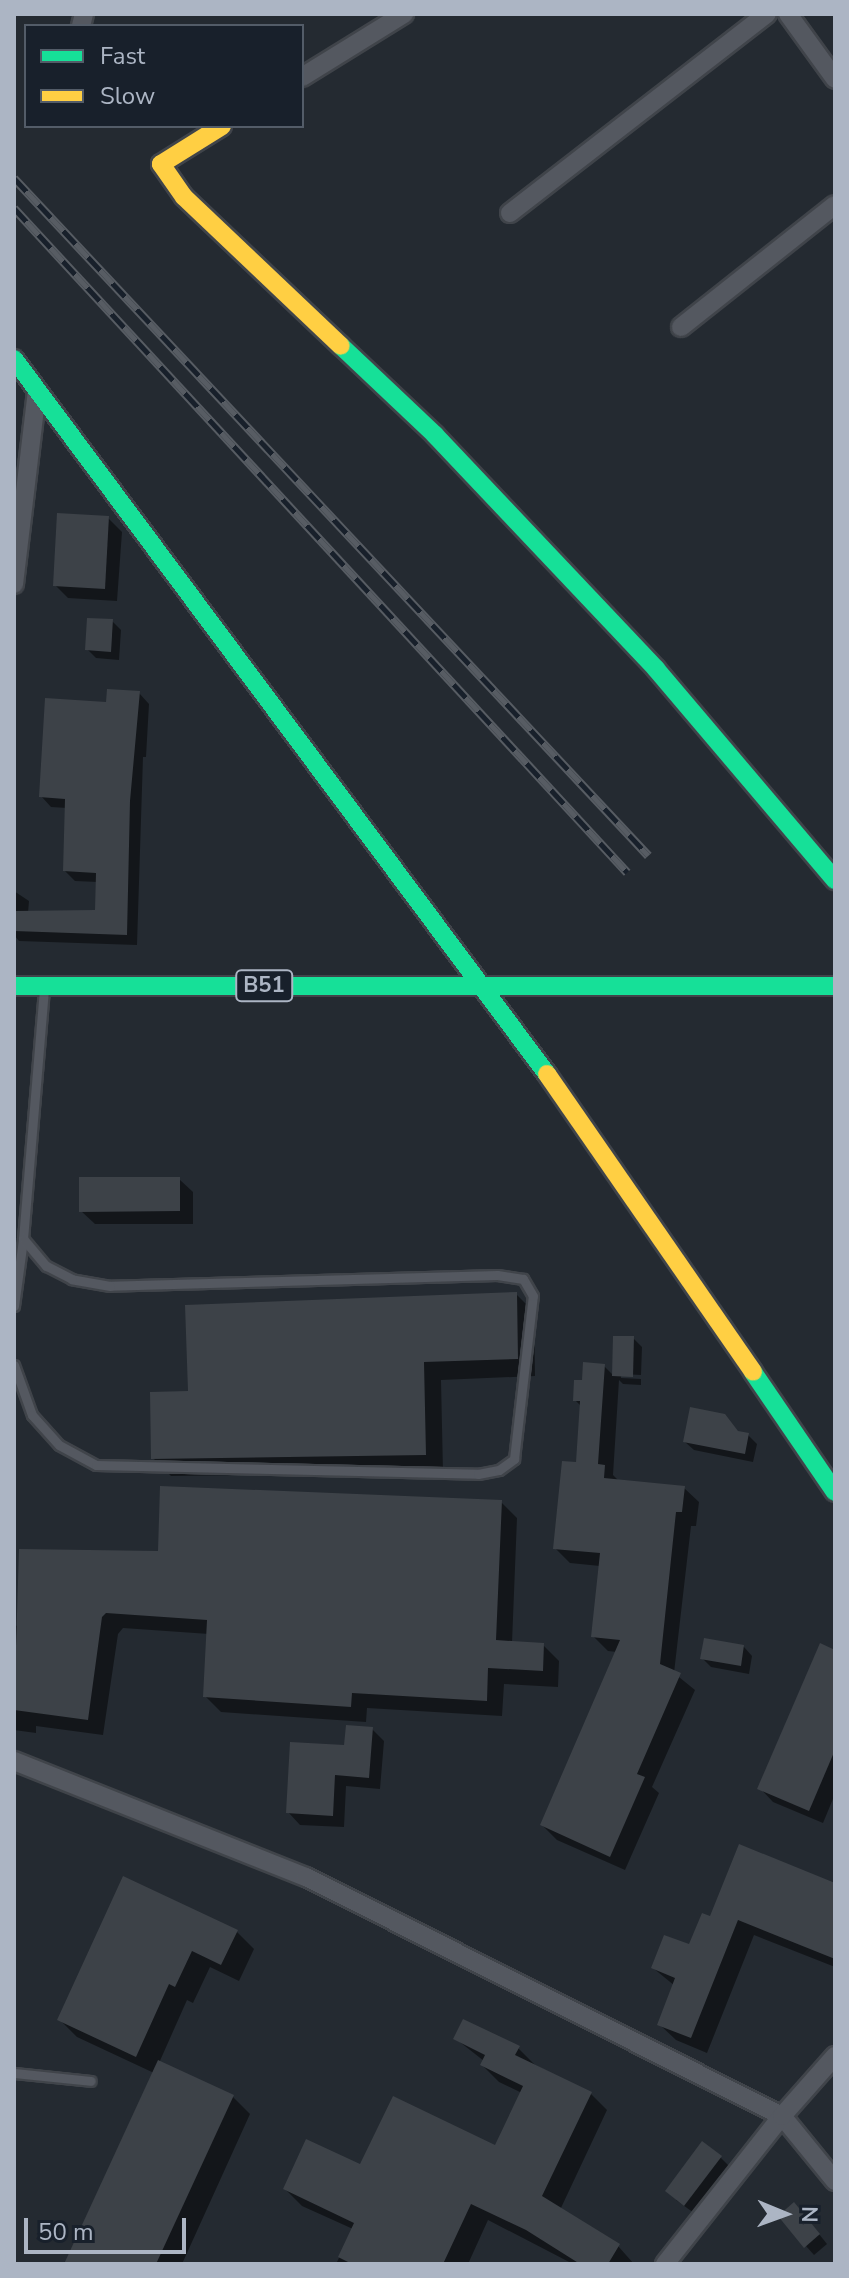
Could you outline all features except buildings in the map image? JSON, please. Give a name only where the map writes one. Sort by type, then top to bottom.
[{"type":"main road","points":[[219,128],[161,164],[184,197],[456,457],[656,669],[835,880]]},
{"type":"main road","points":[[14,359],[479,987],[564,1096],[835,1492]]},
{"type":"main road","name":"B51","points":[[14,986],[835,986]]},
{"type":"street","points":[[304,76],[404,14]]},
{"type":"street","points":[[510,213],[767,14]]},
{"type":"street","points":[[788,14],[835,79]]},
{"type":"street","points":[[681,327],[835,205]]},
{"type":"street","points":[[14,584],[37,390]]},
{"type":"street","points":[[14,1761],[306,1877],[782,2116],[835,2181]]},
{"type":"street","points":[[665,2264],[782,2116],[835,2056]]},
{"type":"lane","points":[[14,1306],[23,1239],[45,986]]},
{"type":"lane","points":[[14,1365],[32,1415],[59,1445],[96,1465],[478,1474],[499,1470],[514,1459],[533,1296],[523,1279],[497,1275],[110,1286],[72,1279],[46,1266],[23,1239]]},
{"type":"lane","points":[[14,2073],[91,2081]]},
{"type":"railway","points":[[14,178],[648,855]]},
{"type":"railway","points":[[14,208],[627,872]]},
{"type":"traffic: fast","points":[[341,346],[435,435],[656,669],[835,880]]},
{"type":"traffic: fast","points":[[14,359],[547,1074]]},
{"type":"traffic: fast","points":[[14,986],[835,986]]},
{"type":"traffic: fast","points":[[753,1372],[835,1492]]},
{"type":"traffic: slow","points":[[219,128],[161,164],[184,197],[341,346]]},
{"type":"traffic: slow","points":[[547,1074],[753,1372]]}]
